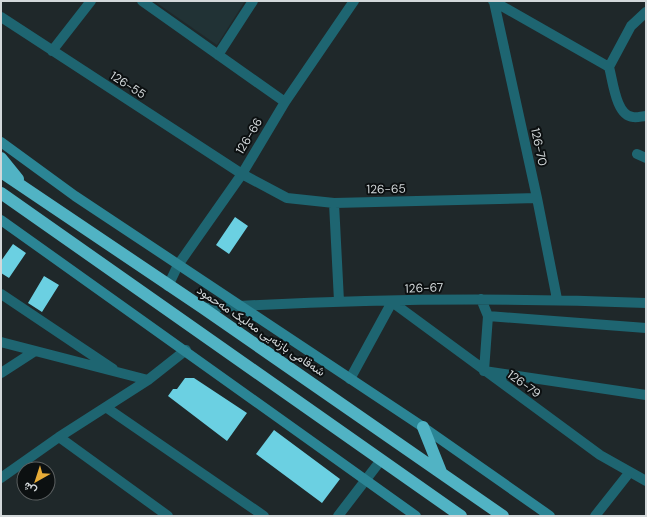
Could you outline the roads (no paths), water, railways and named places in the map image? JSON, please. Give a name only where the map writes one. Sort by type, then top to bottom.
[{"type":"highway","points":[[1,158],[26,190]]},
{"type":"highway","name":"شەقامی بازنەیی مەلیک مەحمود","points":[[1,172],[168,286],[203,308],[503,516]]},
{"type":"highway","points":[[1,194],[461,516]]},
{"type":"highway","points":[[423,427],[441,472]]},
{"type":"main road","points":[[1,142],[75,196],[423,427],[550,516]]},
{"type":"main road","points":[[1,220],[186,350],[416,516]]},
{"type":"street","points":[[52,51],[91,1]]},
{"type":"street","points":[[142,1],[285,102]]},
{"type":"street","points":[[218,55],[253,1]]},
{"type":"street","name":"126-66","points":[[168,286],[178,265],[242,174],[285,102],[354,1]]},
{"type":"street","points":[[493,1],[609,67]]},
{"type":"street","name":"126-70","points":[[493,1],[537,198],[557,299]]},
{"type":"street","points":[[646,12],[631,26],[609,67],[618,104],[623,113],[633,118],[646,116]]},
{"type":"street","name":"126-55","points":[[1,17],[242,174]]},
{"type":"street","name":"126-65","points":[[242,174],[287,198],[334,203],[537,198]]},
{"type":"street","points":[[334,203],[339,301]]},
{"type":"street","points":[[1,294],[119,373]]},
{"type":"street","points":[[481,298],[488,316],[484,371],[646,395]]},
{"type":"street","name":"126-67","points":[[203,308],[339,301],[392,302],[481,298],[557,299],[646,303]]},
{"type":"street","points":[[350,379],[392,302]]},
{"type":"street","name":"126-79","points":[[392,302],[600,455],[629,473],[646,481]]},
{"type":"street","points":[[488,316],[646,328]]},
{"type":"street","points":[[1,342],[148,380]]},
{"type":"street","points":[[1,478],[59,437],[148,380],[186,350]]},
{"type":"street","points":[[1,373],[34,351]]},
{"type":"street","points":[[106,408],[264,516]]},
{"type":"street","points":[[59,437],[168,516]]},
{"type":"street","points":[[338,516],[381,460]]},
{"type":"street","points":[[595,516],[629,473]]}]
